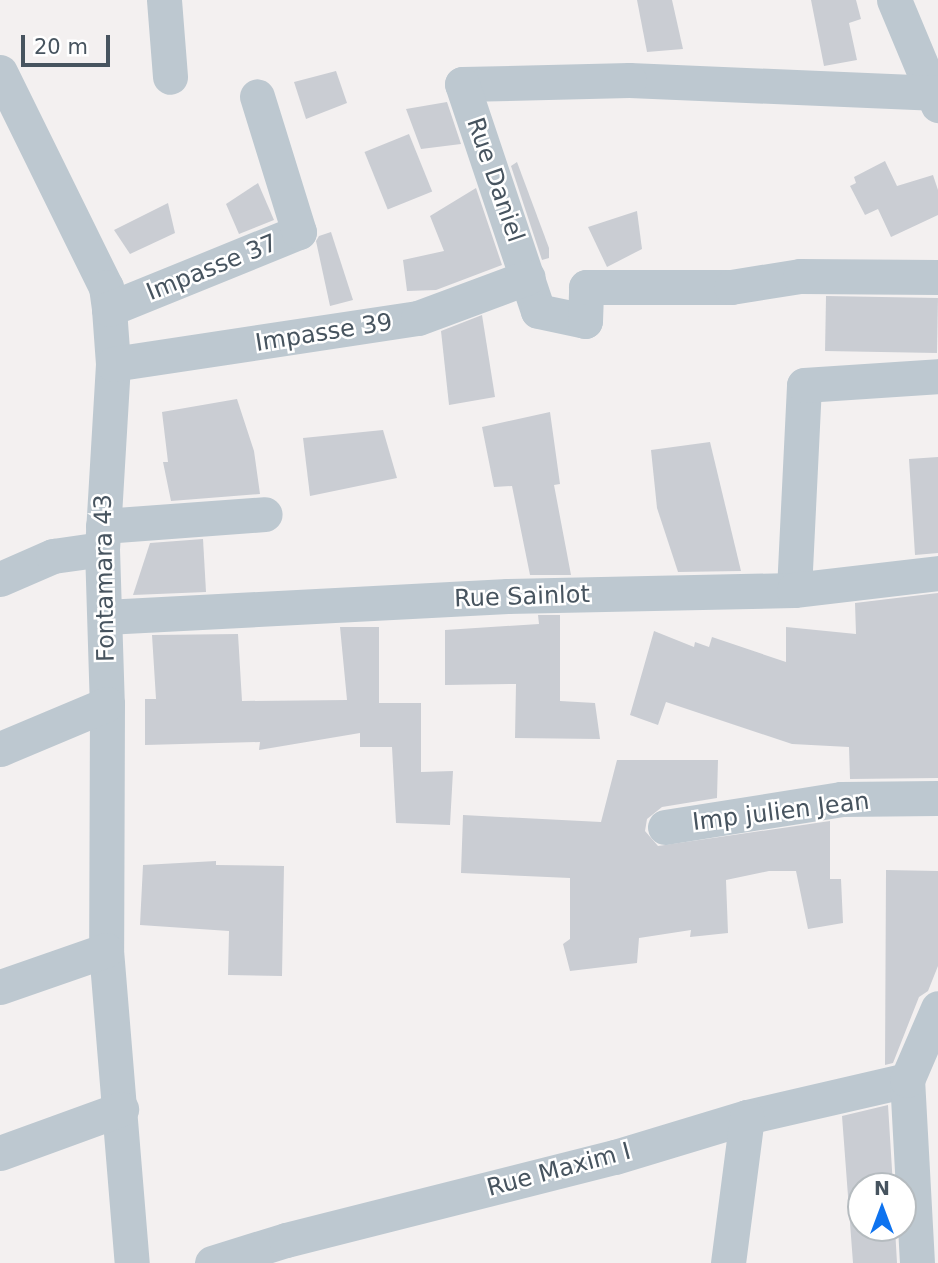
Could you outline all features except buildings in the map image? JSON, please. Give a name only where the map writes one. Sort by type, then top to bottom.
[{"type":"street","points":[[164,0],[170,77]]},
{"type":"street","points":[[894,0],[936,97]]},
{"type":"street","name":"Fontamara 43","points":[[0,72],[106,287],[109,309],[113,364],[102,537],[107,704],[106,950],[121,1109]]},
{"type":"street","name":"Rue Daniel","points":[[936,97],[629,80],[462,84],[538,311],[585,321],[586,287],[731,287],[800,276],[938,277]]},
{"type":"street","name":"Impasse 37","points":[[109,309],[299,232],[257,96]]},
{"type":"street","name":"Impasse 39","points":[[113,364],[418,318],[528,277]]},
{"type":"street","points":[[794,590],[804,385],[938,376]]},
{"type":"street","points":[[0,579],[102,537],[265,514]]},
{"type":"street","name":"Rue Sainlot","points":[[105,617],[507,596],[794,590],[938,573]]},
{"type":"street","points":[[0,749],[107,704]]},
{"type":"street","name":"Imp julien Jean","points":[[665,827],[841,799],[938,798]]},
{"type":"street","points":[[0,987],[106,950]]},
{"type":"street","points":[[917,1263],[926,1221],[907,1080],[938,1008]]},
{"type":"street","name":"Rue Maxim I","points":[[212,1263],[286,1240],[615,1157],[747,1117],[907,1080]]},
{"type":"street","points":[[0,1153],[121,1109],[132,1263]]},
{"type":"street","points":[[728,1263],[747,1117]]}]
